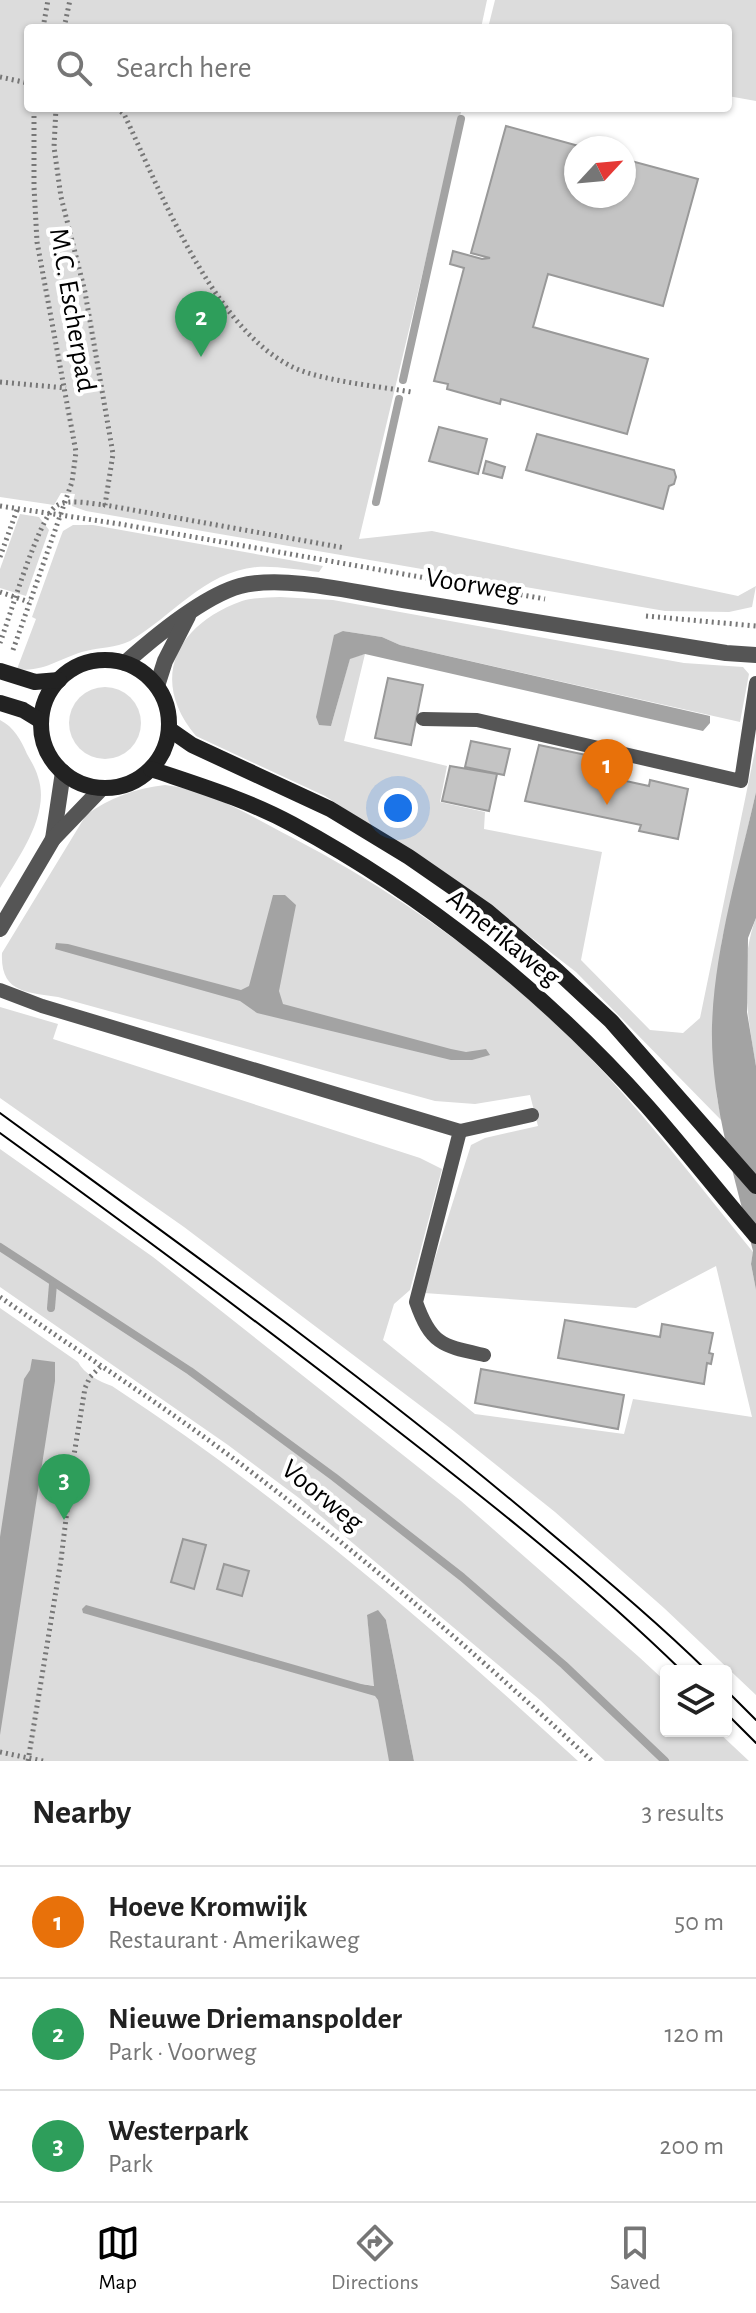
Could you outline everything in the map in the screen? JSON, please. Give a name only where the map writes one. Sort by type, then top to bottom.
[{"type":"main road","points":[[105,660],[125,663],[143,672],[157,686],[167,706],[169,729],[164,751],[151,769],[128,784],[102,788],[74,780],[63,772],[46,749],[41,721],[50,692],[59,680],[85,663],[105,660]]},
{"type":"main road","points":[[0,671],[35,682],[59,680]]},
{"type":"main road","points":[[0,703],[23,710],[41,721]]},
{"type":"main road","name":"Amerikaweg","points":[[169,729],[192,745],[330,809],[409,857],[487,911],[611,1021],[756,1186]]},
{"type":"main road","name":"Amerikaweg","points":[[151,769],[206,787],[290,823],[384,879],[482,948],[598,1054],[756,1236]]},
{"type":"street","name":"Voorweg","points":[[125,663],[160,632],[212,599],[240,586],[267,583],[303,585],[726,653],[756,655]]},
{"type":"street","points":[[157,686],[165,661],[189,615]]},
{"type":"street","points":[[53,839],[63,772]]},
{"type":"street","points":[[0,929],[53,839],[102,788]]},
{"type":"lane","points":[[423,719],[477,720],[741,781],[756,683]]},
{"type":"lane","points":[[0,990],[42,1006],[460,1131],[532,1115]]},
{"type":"lane","points":[[460,1131],[416,1302],[425,1327],[445,1346],[484,1355]]},
{"type":"path","points":[[44,24],[48,0]]},
{"type":"path","points":[[65,24],[70,0]]},
{"type":"path","points":[[0,77],[24,82]]},
{"type":"path","name":"M.C. Escherpad","points":[[13,650],[61,516],[76,452],[37,242],[34,112]]},
{"type":"path","points":[[56,112],[54,147],[61,197],[85,292],[113,454],[105,505]]},
{"type":"path","points":[[121,112],[195,257],[217,294],[247,334],[274,357],[307,373],[411,392]]},
{"type":"path","points":[[0,382],[66,388]]},
{"type":"path","points":[[0,643],[37,538],[49,512],[65,502],[105,505],[345,548]]},
{"type":"path","points":[[0,506],[120,524],[559,602]]},
{"type":"path","points":[[0,557],[18,507]]},
{"type":"path","points":[[0,592],[30,602]]},
{"type":"path","points":[[637,616],[756,626]]},
{"type":"path","name":"Voorweg","points":[[0,1297],[227,1454],[301,1510],[534,1707],[592,1761]]},
{"type":"path","points":[[29,1759],[85,1388],[100,1367]]},
{"type":"path","points":[[0,1752],[43,1761]]},
{"type":"shaded area","points":[[0,0],[487,0],[482,24],[24,24],[24,112],[461,112],[359,539],[432,531],[738,596],[756,586],[752,607],[729,612],[665,611],[86,511],[72,506],[75,494],[61,493],[54,505],[0,497]]},
{"type":"shaded area","points":[[495,0],[756,0],[756,101],[732,97],[732,24],[489,24]]},
{"type":"shaded area","points":[[20,514],[39,517],[49,530],[26,596],[0,588],[0,569]]},
{"type":"shaded area","points":[[73,525],[93,525],[323,566],[319,572],[265,567],[238,571],[205,586],[130,641],[77,654],[36,669],[17,669],[61,536]]},
{"type":"shaded area","points":[[280,597],[333,600],[684,663],[743,667],[749,674],[740,722],[400,645],[382,637],[343,631],[331,726],[350,658],[365,654],[344,741],[447,766],[440,802],[485,812],[484,829],[602,852],[581,960],[650,1030],[683,1033],[700,1018],[756,746],[756,792],[722,940],[712,1025],[717,1098],[722,1121],[576,972],[479,897],[325,796],[196,736],[182,715],[174,694],[172,674],[186,639],[219,611],[247,600]]},
{"type":"shaded area","points":[[343,631],[382,637],[400,645],[710,716],[710,723],[703,731],[365,654],[350,659],[331,726],[319,725],[316,717],[334,635]]},
{"type":"shaded area","points":[[112,687],[131,697],[139,709],[139,737],[131,749],[119,757],[98,759],[79,749],[71,737],[69,716],[79,697],[91,689]]},
{"type":"shaded area","points":[[0,720],[20,739],[36,771],[41,791],[31,835],[0,888]]},
{"type":"shaded area","points":[[165,785],[182,788],[215,798],[247,813],[387,893],[476,955],[563,1030],[592,1060],[648,1122],[753,1252],[751,1264],[756,1290],[756,1695],[732,1672],[732,1665],[724,1665],[555,1512],[450,1428],[184,1227],[0,1098],[0,1007],[58,1024],[53,1039],[420,1158],[442,1169],[410,1290],[394,1304],[383,1340],[475,1414],[624,1434],[633,1399],[752,1417],[716,1266],[636,1308],[424,1293],[471,1145],[485,1138],[538,1126],[530,1095],[475,1104],[435,1101],[58,997],[27,992],[11,984],[3,966],[2,953],[86,815],[124,795]]},
{"type":"shaded area","points":[[756,792],[756,918],[748,938],[747,1012],[756,1066],[756,1290],[751,1264],[753,1251],[719,1110],[712,1025],[723,937]]},
{"type":"shaded area","points":[[273,895],[285,895],[296,905],[279,991],[283,1004],[451,1049],[466,1052],[486,1049],[490,1055],[472,1060],[451,1060],[257,1013],[240,1001],[55,949],[56,943],[68,944],[241,990],[249,986]]},
{"type":"shaded area","points":[[756,918],[756,1066],[746,973],[747,954]]},
{"type":"shaded area","points":[[0,1149],[153,1257],[461,1501],[639,1657],[660,1676],[660,1737],[723,1737],[749,1761],[605,1761],[540,1700],[299,1498],[0,1287]]},
{"type":"shaded area","points":[[0,1308],[78,1362],[93,1377],[112,1386],[174,1428],[294,1517],[410,1612],[578,1761],[414,1761],[386,1620],[367,1615],[375,1686],[362,1684],[387,1695],[399,1761],[0,1761]]},
{"type":"shaded area","points":[[32,1359],[55,1362],[55,1381],[0,1735],[0,1537],[24,1379]]},
{"type":"shaded area","points":[[86,1605],[374,1686],[367,1615],[378,1610],[386,1620],[414,1761],[389,1761],[375,1696],[83,1613]]},
{"type":"building","points":[[506,126],[564,142],[564,208],[636,208],[636,162],[698,179],[663,306],[548,274],[533,327],[648,359],[627,434],[501,399],[500,404],[447,389],[448,384],[434,381],[464,268],[450,264],[453,251],[482,259],[490,258],[471,253]]},
{"type":"building","points":[[439,427],[487,439],[478,474],[429,461]]},
{"type":"building","points":[[537,434],[674,470],[676,477],[674,484],[669,486],[663,509],[526,470]]},
{"type":"building","points":[[486,461],[505,467],[502,478],[483,473]]},
{"type":"building","points":[[388,678],[423,685],[411,745],[375,738]]},
{"type":"building","points":[[471,741],[510,749],[504,775],[465,767]]},
{"type":"building","points":[[539,745],[624,763],[621,780],[649,786],[650,780],[688,789],[678,839],[639,831],[641,825],[525,801]]},
{"type":"building","points":[[450,766],[497,774],[489,811],[442,801]]},
{"type":"building","points":[[565,1320],[660,1337],[662,1324],[713,1333],[709,1353],[713,1354],[711,1364],[707,1363],[704,1384],[558,1358]]},
{"type":"building","points":[[481,1369],[624,1395],[618,1429],[475,1403]]},
{"type":"building","points":[[183,1539],[206,1545],[194,1589],[171,1582]]},
{"type":"building","points":[[224,1564],[249,1571],[242,1596],[217,1589]]},
{"type":"waterway","points":[[403,380],[461,119]]},
{"type":"waterway","points":[[376,502],[399,399]]},
{"type":"waterway","points":[[0,1247],[190,1371],[334,1477],[462,1577],[564,1665],[665,1761]]},
{"type":"waterway","points":[[51,1308],[53,1284]]},
{"type":"tram line","points":[[0,1113],[404,1413],[600,1575],[701,1665]]},
{"type":"tram line","points":[[0,1133],[248,1316],[468,1486],[578,1576],[676,1665]]},
{"type":"tram line","points":[[732,1696],[756,1720]]},
{"type":"tram line","points":[[732,1719],[756,1743]]},
{"type":"place","name":"Nieuwe Driemanspolder","points":[[201,357]]},
{"type":"place","name":"Hoeve Kromwijk","points":[[607,805]]},
{"type":"place","name":"Westerpark","points":[[64,1520]]}]
